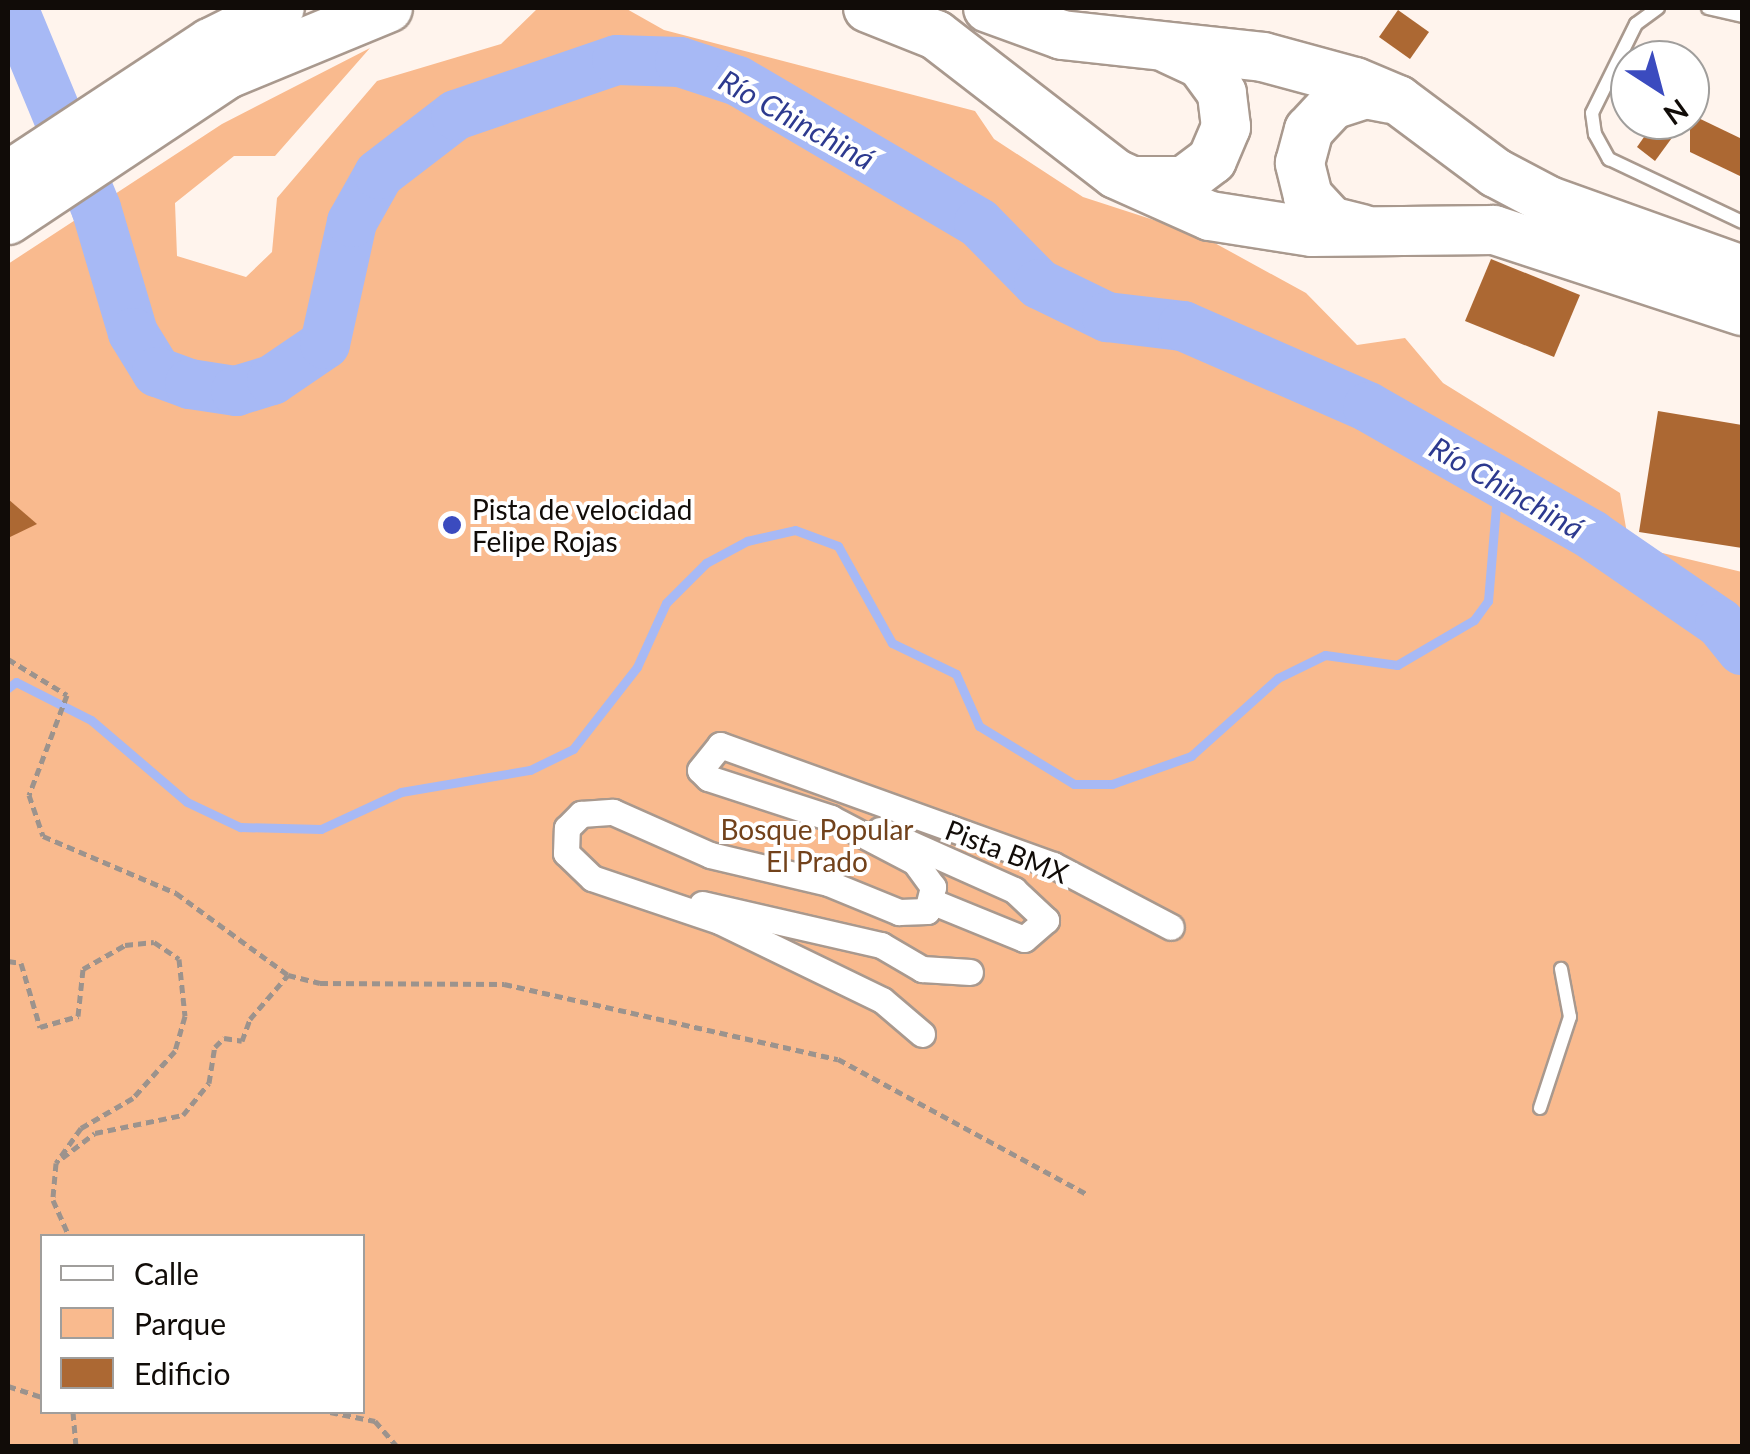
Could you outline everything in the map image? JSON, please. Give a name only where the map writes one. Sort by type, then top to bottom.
[{"type":"highway","points":[[8,220],[221,25],[280,8]]},
{"type":"highway","points":[[8,176],[104,136],[228,74],[388,8]]},
{"type":"highway","points":[[868,8],[936,35],[1116,174],[1227,220],[1363,230],[1494,230],[1742,311]]},
{"type":"highway","points":[[988,8],[1062,34],[1279,60],[1398,100],[1549,201],[1742,270]]},
{"type":"highway","points":[[1116,174],[1149,187],[1184,181],[1212,160],[1226,127],[1211,78],[1169,49]]},
{"type":"highway","points":[[1363,230],[1331,221],[1308,196],[1300,163],[1308,130],[1332,105],[1365,94],[1398,100]]},
{"type":"street","name":"Pista BMX","points":[[932,902],[1024,939],[1046,920],[1028,898],[932,850],[757,799],[700,770],[720,745],[738,749],[1053,865],[1171,927]]},
{"type":"street","name":"Pista BMX","points":[[831,818],[915,862],[933,888],[932,902],[916,915],[899,912],[828,884],[663,840],[614,812],[581,814],[567,828],[566,853],[592,878],[672,904],[882,1000],[922,1034]]},
{"type":"street","name":"Pista BMX","points":[[672,904],[710,904],[881,945],[922,969],[970,972]]},
{"type":"lane","points":[[1658,8],[1636,24],[1592,113],[1595,134],[1609,158],[1742,222]]},
{"type":"lane","points":[[1708,8],[1742,16]]},
{"type":"lane","points":[[1540,1108],[1570,1018],[1561,969]]},
{"type":"path","points":[[8,659],[60,689],[66,706],[29,794],[43,836],[176,893],[288,975],[320,983],[504,984],[838,1059],[1087,1194]]},
{"type":"path","points":[[8,961],[21,963],[40,1028],[78,1016],[84,969],[125,945],[154,942],[180,959],[185,1016],[175,1050],[133,1098],[81,1128],[56,1163],[53,1200],[68,1234]]},
{"type":"path","points":[[56,1163],[95,1133],[183,1115],[209,1083],[215,1046],[224,1038],[242,1041],[250,1019],[288,975]]},
{"type":"path","points":[[8,1386],[40,1396]]},
{"type":"path","points":[[73,1414],[76,1446]]},
{"type":"path","points":[[340,1414],[375,1421],[397,1446]]},
{"type":"green space","name":"Bosque Popular El Prado","points":[[538,8],[625,8],[664,30],[975,111],[994,139],[1083,197],[1200,235],[1306,293],[1357,345],[1405,338],[1443,383],[1620,493],[1629,545],[1742,572],[1742,1446],[8,1446],[8,264],[222,124],[370,48],[275,156],[234,156],[175,203],[177,256],[246,277],[272,252],[277,198],[377,81],[501,44]]},
{"type":"building","points":[[1398,10],[1429,32],[1410,59],[1379,37]]},
{"type":"building","points":[[1710,124],[1742,139],[1742,177],[1690,152],[1690,140],[1710,140]]},
{"type":"building","points":[[1642,140],[1670,140],[1655,161],[1637,147]]},
{"type":"building","points":[[1491,259],[1580,295],[1554,357],[1465,321]]},
{"type":"building","points":[[1658,411],[1742,425],[1742,548],[1639,532]]},
{"type":"building","points":[[8,499],[37,524],[8,538]]},
{"type":"waterway","name":"Río Chinchiná","points":[[13,8],[96,208],[133,333],[157,372],[190,384],[236,391],[272,380],[325,344],[352,222],[379,174],[456,115],[617,60],[680,62],[738,81],[979,223],[1039,284],[1107,317],[1183,326],[1368,407],[1592,535],[1720,623],[1742,650]]},
{"type":"waterway","points":[[8,688],[16,682],[91,720],[187,802],[240,827],[321,829],[401,792],[530,770],[573,749],[637,667],[666,603],[706,563],[747,541],[795,530],[838,546],[892,643],[956,674],[979,726],[1074,784],[1112,784],[1191,756],[1278,678],[1325,655],[1397,665],[1474,620],[1488,601],[1498,483]]},
{"type":"place","name":"Pista de velocidad Felipe Rojas","points":[[452,525]]}]
